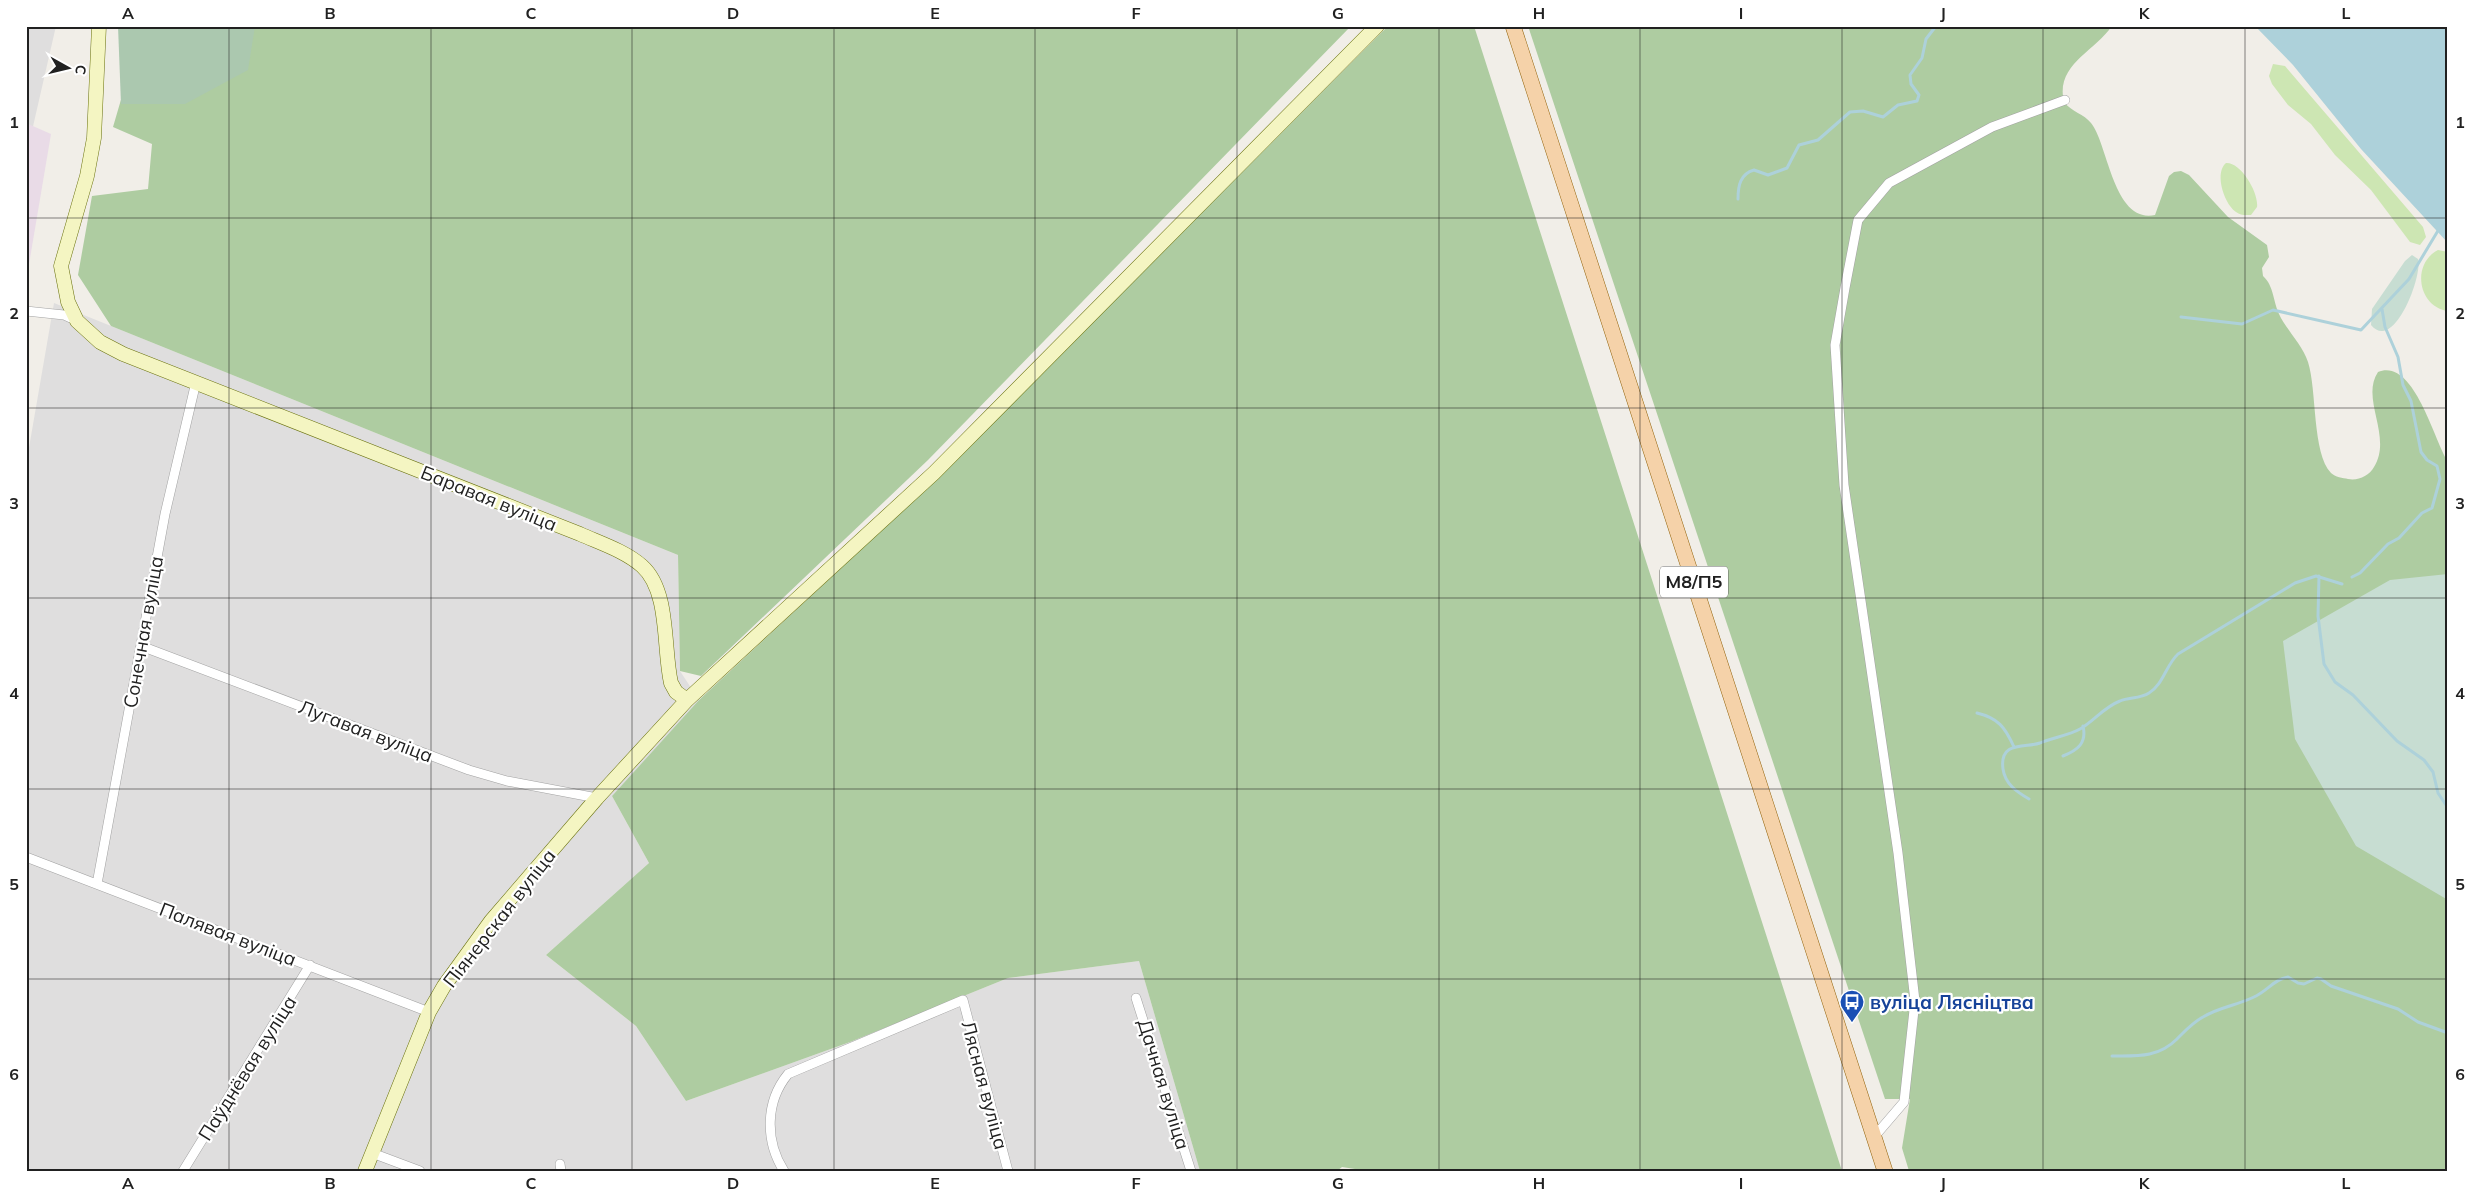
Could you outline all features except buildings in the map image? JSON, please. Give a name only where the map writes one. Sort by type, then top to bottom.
[{"type":"main road","name":"М8/П5","points":[[1513,26],[1885,1171]]},
{"type":"main road","points":[[1873,1171],[1874,1137]]},
{"type":"street","points":[[77,321],[68,302],[61,266],[87,176],[94,138],[99,26]]},
{"type":"street","name":"Піянерская вуліца","points":[[365,1171],[429,1012],[460,962],[491,921],[597,798],[687,700],[934,473],[1376,26]]},
{"type":"street","points":[[1874,1137],[1904,1102],[1916,1001],[1898,853],[1844,485],[1835,345],[1845,288],[1858,220],[1890,183],[1992,127],[2065,100]]},
{"type":"street","points":[[26,311],[64,315],[77,321]]},
{"type":"street","name":"Баравая вуліца","points":[[77,321],[110,348],[580,534],[630,557],[650,576],[657,587],[661,602],[671,683],[676,692],[687,700]]},
{"type":"street","name":"Сонечная вуліца","points":[[97,884],[165,514],[196,382]]},
{"type":"street","name":"Лугавая вуліца","points":[[141,646],[469,770],[530,786],[597,798]]},
{"type":"street","name":"Палявая вуліца","points":[[26,857],[429,1012]]},
{"type":"street","name":"Паўднёвая вуліца","points":[[183,1171],[310,965]]},
{"type":"street","name":"Дачная вуліца","points":[[1136,998],[1191,1171]]},
{"type":"street","name":"Лясная вуліца","points":[[784,1171],[773,1143],[770,1111],[774,1096],[788,1074],[963,1000],[1008,1171]]},
{"type":"street","points":[[372,1153],[420,1171]]},
{"type":"shaded area","points":[[26,26],[56,26],[26,157]]},
{"type":"shaded area","points":[[26,123],[51,134],[26,282]]},
{"type":"shaded area","points":[[54,303],[678,555],[680,671],[699,700],[612,796],[649,863],[546,955],[636,1026],[686,1101],[850,1042],[1008,978],[1139,961],[1200,1171],[26,1171],[26,465]]},
{"type":"green space","points":[[118,26],[255,26],[248,70],[185,104],[121,104]]},
{"type":"green space","points":[[125,26],[1351,26],[928,460],[701,676],[680,671],[678,555],[111,326],[78,275],[92,196],[148,189],[152,144],[113,127],[125,86]]},
{"type":"green space","points":[[1388,26],[1474,26],[1842,1171],[1368,1171],[1342,1167],[1337,1171],[1200,1171],[1139,961],[1008,978],[850,1042],[686,1101],[636,1026],[546,955],[649,863],[612,796],[699,700],[934,482]]},
{"type":"green space","points":[[1528,26],[2112,26],[2070,69],[2065,78],[2063,89],[2064,102],[2091,123],[2097,133],[2114,180],[2121,195],[2130,207],[2141,214],[2155,215],[2169,176],[2174,172],[2181,171],[2189,175],[2228,217],[2267,245],[2269,257],[2262,268],[2263,276],[2271,289],[2279,314],[2302,349],[2308,362],[2321,451],[2325,464],[2331,473],[2339,477],[2356,479],[2366,475],[2374,467],[2379,455],[2380,443],[2372,394],[2373,383],[2378,372],[2391,371],[2402,377],[2412,388],[2429,419],[2448,462],[2448,1171],[1909,1171],[1902,1148],[1910,1099],[1885,1099]]},
{"type":"green space","points":[[2273,64],[2285,66],[2423,227],[2426,237],[2420,245],[2410,242],[2371,190],[2335,155],[2311,124],[2288,105],[2272,84],[2269,76]]},
{"type":"green space","points":[[2226,163],[2237,167],[2248,179],[2252,187],[2257,207],[2251,215],[2242,215],[2236,212],[2224,196],[2221,174],[2222,168]]},
{"type":"green space","points":[[2438,250],[2448,252],[2448,311],[2438,308],[2430,302],[2422,284],[2421,274],[2424,265],[2429,256]]},
{"type":"green space","points":[[2412,255],[2418,259],[2418,268],[2411,294],[2397,321],[2389,329],[2380,331],[2371,325],[2372,309],[2405,261]]},
{"type":"green space","points":[[2448,574],[2448,900],[2356,846],[2295,739],[2283,641],[2390,580]]},
{"type":"water","points":[[2255,26],[2448,26],[2448,243],[2361,149],[2293,65]]},
{"type":"waterway","points":[[1738,199],[1739,185],[1746,174],[1754,170],[1768,175],[1787,168],[1799,145],[1818,140],[1850,112],[1863,111],[1883,117],[1898,105],[1917,101],[1919,95],[1911,84],[1910,75],[1922,58],[1926,39],[1936,26]]},
{"type":"waterway","points":[[2181,317],[2242,324],[2273,310],[2361,330],[2409,279],[2439,229]]},
{"type":"waterway","points":[[2352,577],[2360,573],[2388,544],[2399,538],[2422,513],[2432,508],[2440,479],[2437,466],[2427,460],[2421,452],[2411,401],[2403,385],[2398,357],[2385,327],[2382,309]]},
{"type":"waterway","points":[[2029,799],[2012,787],[2004,774],[2003,760],[2005,753],[2010,749],[2040,743],[2076,731],[2114,704],[2149,693],[2158,685],[2178,654],[2295,583],[2316,576],[2342,584]]},
{"type":"waterway","points":[[2319,576],[2318,616],[2324,664],[2335,682],[2353,695],[2397,741],[2424,760],[2433,772],[2438,793],[2448,808]]},
{"type":"waterway","points":[[1977,713],[2000,724],[2014,747]]},
{"type":"waterway","points":[[2063,756],[2080,745],[2084,737],[2083,726]]},
{"type":"waterway","points":[[2112,1056],[2147,1055],[2162,1050],[2203,1017],[2260,994],[2279,980],[2288,977],[2304,984],[2317,978],[2321,979],[2331,986],[2398,1009],[2418,1022],[2448,1033]]},
{"type":"waterway","points":[[2446,1171],[2448,1167]]},
{"type":"place","name":"вуліца Лясніцтва","points":[[1852,1023]]}]
